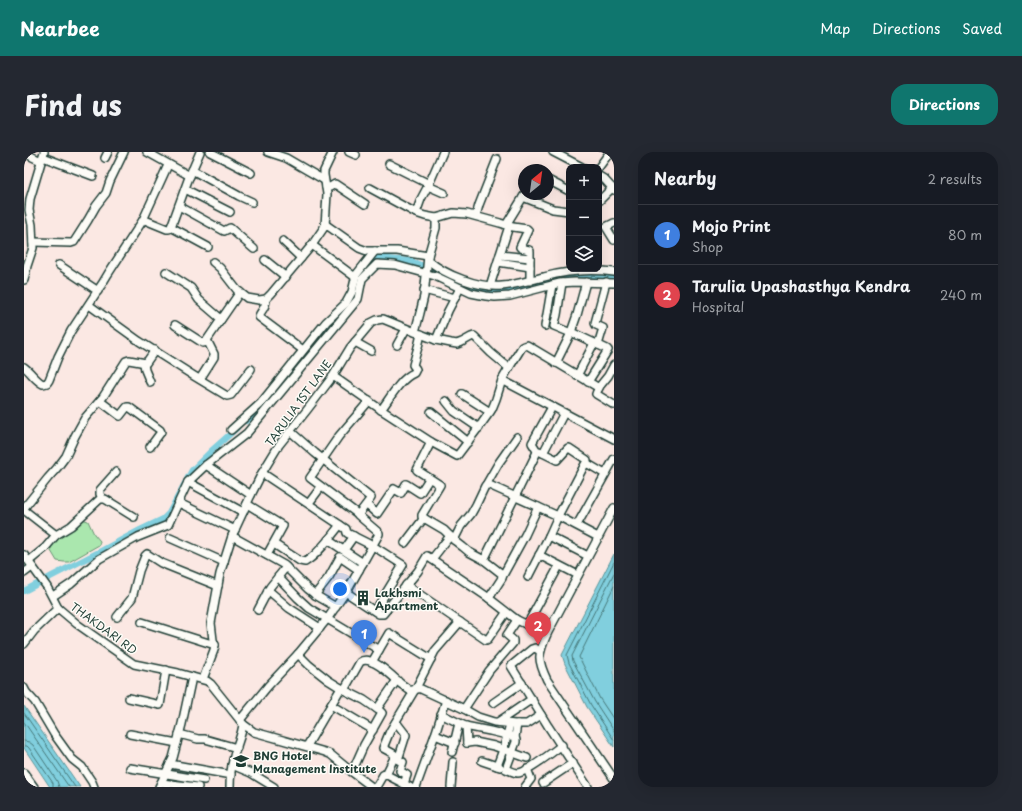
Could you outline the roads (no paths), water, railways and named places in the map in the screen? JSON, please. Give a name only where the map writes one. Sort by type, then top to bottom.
[{"type":"street","points":[[33,242],[74,242],[96,206],[106,193],[124,152]]},
{"type":"street","points":[[147,152],[168,165],[191,173],[252,202]]},
{"type":"street","points":[[142,220],[167,230],[171,227],[200,152]]},
{"type":"street","points":[[211,152],[252,173]]},
{"type":"street","points":[[268,152],[288,155],[325,184],[330,186],[335,184],[365,204]]},
{"type":"street","points":[[213,262],[220,268],[237,290],[247,298],[259,300],[266,299],[312,245],[325,226],[327,194],[324,171],[333,152]]},
{"type":"street","points":[[349,152],[356,155]]},
{"type":"street","points":[[416,213],[443,152]]},
{"type":"street","points":[[553,152],[576,164]]},
{"type":"street","points":[[601,164],[610,152]]},
{"type":"street","points":[[24,153],[43,157],[94,176]]},
{"type":"street","points":[[24,275],[33,248],[32,225],[27,210],[43,157]]},
{"type":"street","points":[[476,216],[497,159]]},
{"type":"street","points":[[389,164],[444,192]]},
{"type":"street","points":[[24,367],[32,373],[37,381],[43,384],[47,383],[71,331],[142,220],[168,165]]},
{"type":"street","points":[[600,200],[613,189],[602,178]]},
{"type":"street","points":[[554,183],[566,189]]},
{"type":"street","points":[[370,188],[416,213],[426,216],[436,218],[457,213],[476,216],[507,225],[528,229],[520,247],[529,250],[530,281]]},
{"type":"street","points":[[185,189],[230,212]]},
{"type":"street","points":[[490,286],[507,225],[522,200]]},
{"type":"street","points":[[533,200],[553,209],[566,211]]},
{"type":"street","points":[[179,206],[224,231],[230,228],[254,249]]},
{"type":"street","points":[[381,410],[394,391],[409,375],[414,373],[416,369],[413,364],[418,347],[420,313],[428,259],[436,228],[436,218]]},
{"type":"street","points":[[614,223],[606,226],[614,240]]},
{"type":"street","points":[[325,224],[358,248],[367,251],[397,251],[428,259],[438,268],[454,275],[490,286],[513,285],[556,274],[575,272]]},
{"type":"street","points":[[171,227],[208,246]]},
{"type":"street","points":[[283,241],[301,258]]},
{"type":"street","points":[[312,245],[355,277]]},
{"type":"street","points":[[231,430],[261,403],[326,322],[346,303],[352,292],[355,277],[375,251]]},
{"type":"street","points":[[499,258],[530,258]]},
{"type":"street","points":[[499,258],[530,267]]},
{"type":"street","points":[[265,260],[286,277]]},
{"type":"street","points":[[52,596],[71,584],[99,559],[138,537],[168,524],[188,482],[206,465],[247,433],[358,299],[362,279],[377,264],[395,265],[427,272],[471,293],[495,297],[510,296],[562,283],[614,283]]},
{"type":"street","points":[[59,265],[98,291]]},
{"type":"street","points":[[602,271],[614,272]]},
{"type":"street","points":[[166,272],[191,288],[203,304],[221,319]]},
{"type":"street","points":[[556,363],[571,333],[586,282]]},
{"type":"street","points":[[577,376],[596,344],[603,328],[595,323],[606,282]]},
{"type":"street","points":[[562,283],[554,326],[607,349],[608,351],[588,382]]},
{"type":"street","points":[[545,326],[552,285]]},
{"type":"street","points":[[436,340],[460,288]]},
{"type":"street","points":[[424,290],[455,298]]},
{"type":"street","points":[[207,342],[240,292]]},
{"type":"street","points":[[266,299],[266,305],[259,317],[303,350]]},
{"type":"street","points":[[89,305],[139,341],[228,396],[231,395],[252,369]]},
{"type":"street","name":"TARULIA 1ST LANE","points":[[203,679],[214,650],[215,645],[211,623],[218,586],[233,533],[262,473],[279,445],[333,376],[350,348],[371,323],[383,319],[436,340],[457,344],[474,336],[509,368]]},
{"type":"street","points":[[175,325],[203,343],[207,342]]},
{"type":"street","points":[[398,345],[406,329]]},
{"type":"street","points":[[200,379],[214,357],[214,354],[207,342]]},
{"type":"street","points":[[355,342],[370,351]]},
{"type":"street","points":[[333,376],[381,410],[431,442],[458,456],[490,412],[502,380],[524,346],[529,346],[599,388]]},
{"type":"street","points":[[144,364],[155,350]]},
{"type":"street","points":[[56,535],[24,509],[66,456],[85,418],[100,401],[126,361],[129,360],[144,364]]},
{"type":"street","points":[[144,364],[150,382]]},
{"type":"street","points":[[614,365],[599,388],[597,395],[614,405]]},
{"type":"street","points":[[502,380],[614,439]]},
{"type":"street","points":[[462,394],[490,412]]},
{"type":"street","points":[[100,401],[120,416],[126,407],[129,407],[160,430],[161,432],[150,447]]},
{"type":"street","points":[[230,787],[232,765],[241,736],[241,722],[268,686],[298,654],[328,618],[346,593],[379,534],[359,515],[310,479],[339,436],[369,401]]},
{"type":"street","points":[[446,401],[454,411],[479,428]]},
{"type":"street","points":[[552,407],[532,443],[540,452],[557,460],[568,448],[588,460],[587,464]]},
{"type":"street","points":[[431,412],[468,442]]},
{"type":"street","points":[[484,560],[515,496],[564,413]]},
{"type":"street","points":[[290,431],[323,460],[371,498],[359,515]]},
{"type":"street","points":[[432,559],[452,538],[474,509],[498,464],[516,437]]},
{"type":"street","points":[[431,442],[416,470],[440,485],[422,517],[440,527],[469,552],[484,560],[502,574],[502,576]]},
{"type":"street","points":[[577,525],[614,459]]},
{"type":"street","points":[[587,464],[605,474]]},
{"type":"street","points":[[528,577],[584,465],[587,464]]},
{"type":"street","points":[[206,465],[251,495]]},
{"type":"street","points":[[116,472],[100,490],[100,494],[102,498],[134,517]]},
{"type":"street","points":[[262,473],[346,529],[347,533],[373,546],[403,565],[375,611]]},
{"type":"street","points":[[366,505],[377,514],[394,489],[401,493],[406,484],[420,493],[429,479]]},
{"type":"street","points":[[188,482],[243,512]]},
{"type":"street","points":[[486,485],[488,484],[515,496],[577,525],[598,537]]},
{"type":"street","points":[[309,503],[321,487]]},
{"type":"street","points":[[24,573],[28,561],[45,548],[56,535],[71,526],[102,498]]},
{"type":"street","points":[[179,503],[233,533],[279,562],[315,595],[336,607]]},
{"type":"street","points":[[247,504],[283,526],[267,555]]},
{"type":"street","points":[[489,598],[525,535],[538,507]]},
{"type":"street","points":[[614,508],[547,634],[540,651],[541,668],[547,680],[614,779]]},
{"type":"street","points":[[405,543],[424,518]]},
{"type":"street","points":[[274,544],[300,561],[305,562],[311,558],[340,525]]},
{"type":"street","points":[[344,550],[354,536]]},
{"type":"street","points":[[549,536],[588,556]]},
{"type":"street","points":[[170,538],[224,562]]},
{"type":"street","points":[[328,540],[363,563]]},
{"type":"street","points":[[279,562],[286,552]]},
{"type":"street","points":[[117,617],[132,598],[139,571],[147,554],[161,563],[218,586]]},
{"type":"street","points":[[539,555],[578,575]]},
{"type":"street","points":[[346,593],[379,614],[384,614],[418,571],[426,556],[428,556],[489,598],[506,613],[526,625],[547,634]]},
{"type":"street","points":[[315,595],[340,558],[359,570]]},
{"type":"street","name":"THAKDARI RD","points":[[28,561],[47,587],[58,608],[77,624],[134,664],[203,679]]},
{"type":"street","points":[[526,625],[559,566]]},
{"type":"street","points":[[258,610],[268,590],[286,567]]},
{"type":"street","points":[[278,577],[298,598],[316,612],[379,650]]},
{"type":"street","points":[[406,586],[487,640],[506,613]]},
{"type":"street","points":[[268,590],[291,609],[320,628]]},
{"type":"street","points":[[24,644],[34,631],[58,608]]},
{"type":"street","points":[[464,709],[489,671],[513,643],[513,640],[508,635],[517,620]]},
{"type":"street","points":[[142,622],[215,645]]},
{"type":"street","points":[[376,787],[383,775],[386,774],[395,755],[383,747],[390,731],[416,688],[435,651],[460,622]]},
{"type":"street","points":[[372,662],[390,633],[431,660]]},
{"type":"street","points":[[540,651],[535,648],[532,649],[511,666],[588,787]]},
{"type":"street","points":[[298,654],[315,671],[342,689],[364,700],[382,713],[364,745],[352,772]]},
{"type":"street","points":[[307,746],[331,705],[360,662],[364,660],[382,667],[409,690],[416,688],[421,689],[482,719],[514,724],[527,724],[541,715]]},
{"type":"street","points":[[129,698],[160,705],[166,670]]},
{"type":"street","points":[[192,677],[173,758],[160,785],[198,787]]},
{"type":"street","points":[[203,679],[211,684],[241,722],[254,732],[307,746],[330,754],[372,787]]},
{"type":"street","points":[[377,709],[397,680]]},
{"type":"street","points":[[493,703],[522,683]]},
{"type":"street","points":[[25,691],[35,702],[54,734],[72,759],[82,767],[94,787]]},
{"type":"street","points":[[498,722],[532,699]]},
{"type":"street","points":[[416,787],[446,700]]},
{"type":"street","points":[[331,705],[373,730]]},
{"type":"street","points":[[441,714],[462,725],[490,731],[516,740],[506,769],[518,773],[527,769],[562,746]]},
{"type":"street","points":[[386,774],[405,786],[407,775],[400,772],[403,762],[398,760],[406,734],[396,722]]},
{"type":"street","points":[[482,761],[500,767],[503,750],[511,737],[514,724]]},
{"type":"street","points":[[452,752],[462,725]]},
{"type":"street","points":[[462,725],[467,743],[475,742],[494,746],[527,758]]},
{"type":"street","points":[[130,734],[177,743]]},
{"type":"street","points":[[179,734],[204,739],[236,751]]},
{"type":"street","points":[[435,735],[455,743]]},
{"type":"street","points":[[451,787],[453,762]]},
{"type":"street","points":[[543,783],[573,763]]},
{"type":"street","points":[[170,764],[231,775]]},
{"type":"street","points":[[232,765],[251,773],[274,787]]},
{"type":"street","points":[[130,768],[204,780]]},
{"type":"street","points":[[525,787],[531,779],[527,769]]},
{"type":"street","points":[[24,772],[34,787]]},
{"type":"water","points":[[614,554],[614,747],[587,707],[562,655]]},
{"type":"water","points":[[24,706],[80,787],[50,787],[24,748]]},
{"type":"waterway","points":[[348,304],[355,295],[359,280],[366,267],[378,258],[410,261],[427,267],[464,286],[503,293],[573,278],[604,276],[614,278]]},
{"type":"waterway","points":[[246,421],[262,408],[328,325],[337,316]]},
{"type":"waterway","points":[[24,591],[163,519],[169,513],[192,470],[237,428]]},
{"type":"place","name":"Lakhsmi Apartment","points":[[363,598]]},
{"type":"place","name":"Tarulia Upashasthya Kendra","points":[[538,645]]},
{"type":"place","name":"Mojo Print","points":[[364,653]]},
{"type":"place","name":"BNG Hotel Management Institute","points":[[241,761]]}]
